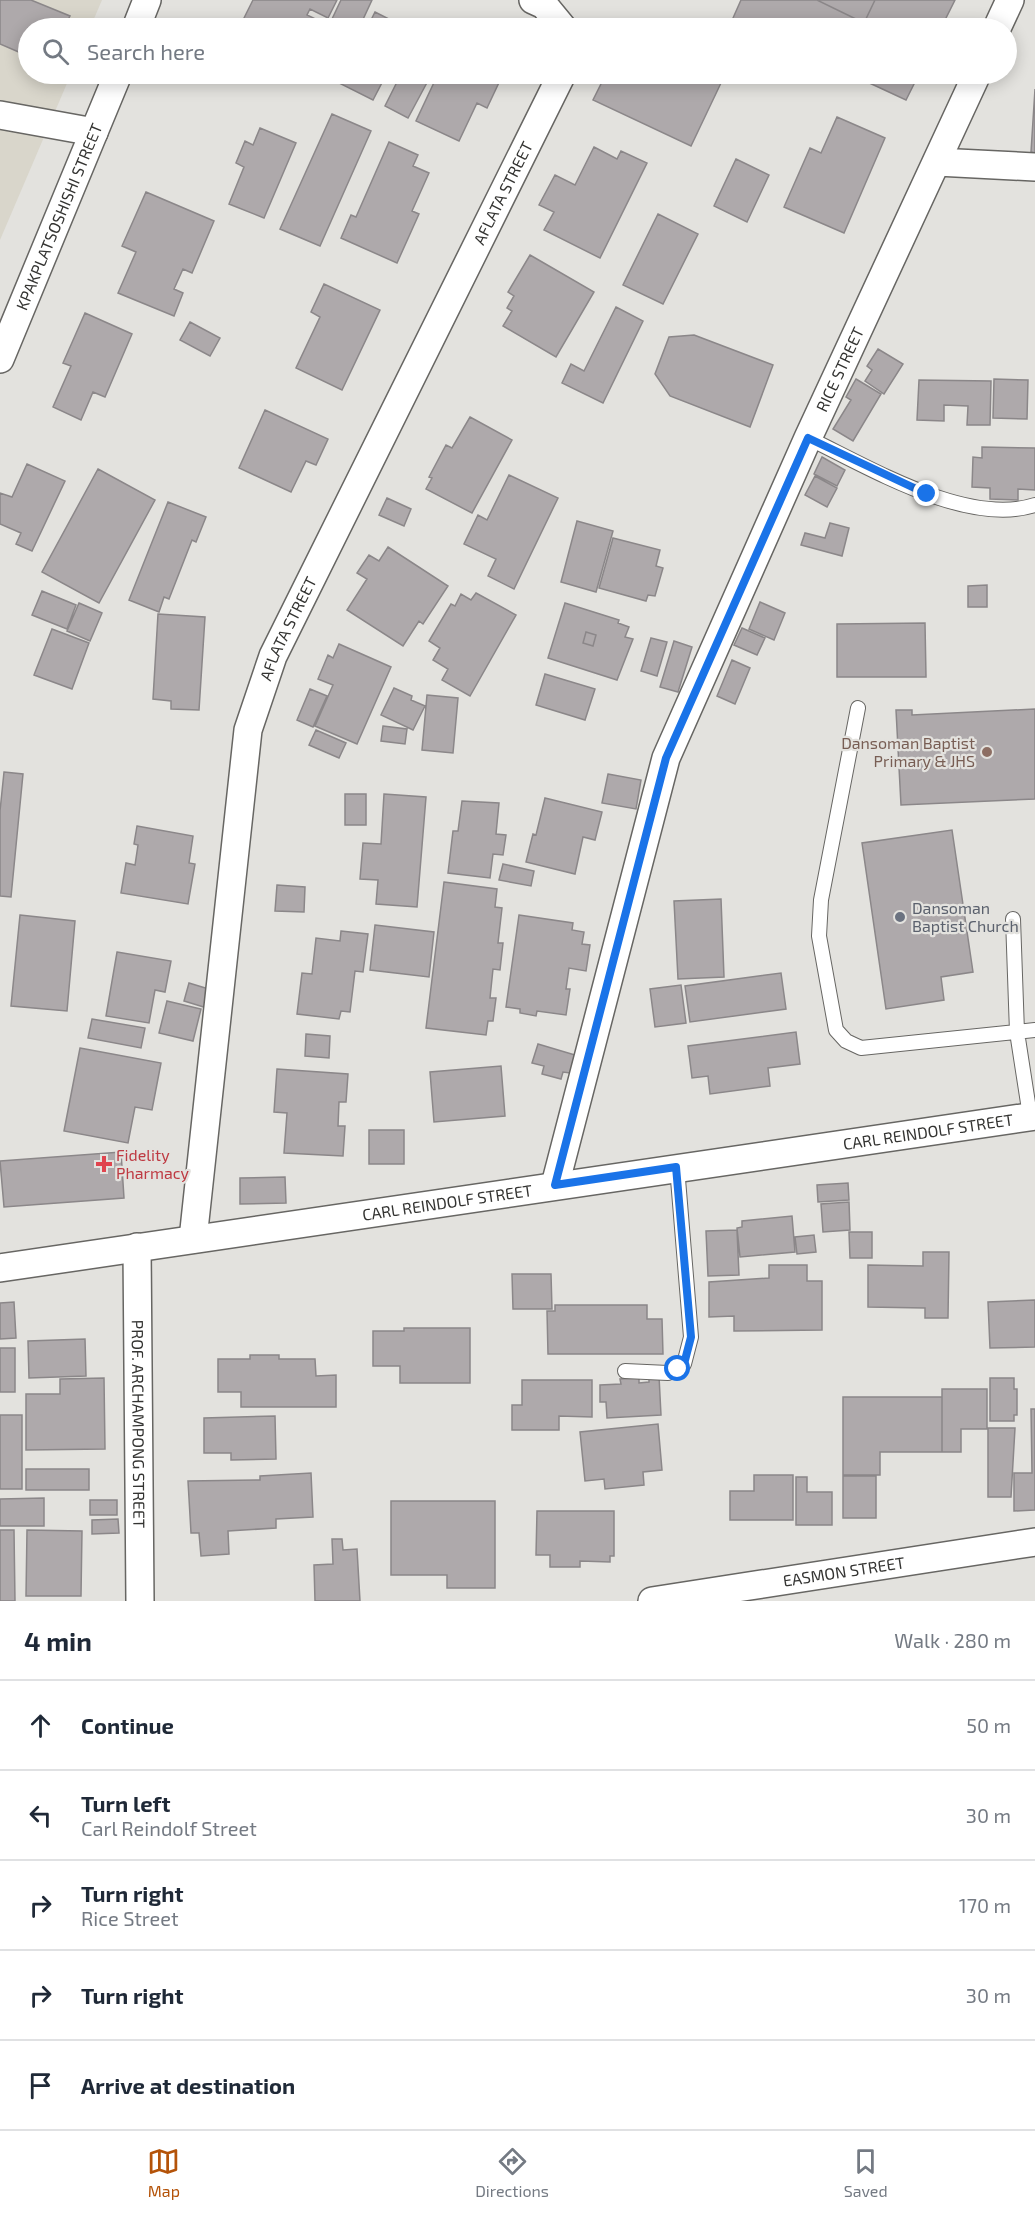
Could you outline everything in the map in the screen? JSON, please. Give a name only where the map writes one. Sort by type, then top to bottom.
[{"type":"street","points":[[140,18],[147,0]]},
{"type":"street","points":[[532,0],[544,5],[555,18]]},
{"type":"street","points":[[1002,18],[1010,0]]},
{"type":"street","name":"KPAKPLATSOSHISHI STREET","points":[[0,360],[114,84]]},
{"type":"street","name":"AFLATA STREET","points":[[193,1239],[248,730],[273,656],[557,84]]},
{"type":"street","name":"RICE STREET","points":[[555,1185],[666,758],[808,438],[972,84]]},
{"type":"street","points":[[0,115],[94,132]]},
{"type":"street","points":[[937,162],[1035,167]]},
{"type":"street","name":"CARL REINDOLF STREET","points":[[0,1268],[1033,1116]]},
{"type":"street","name":"PROF. ARCHAMPONG STREET","points":[[137,1247],[140,1601]]},
{"type":"street","name":"EASMON STREET","points":[[652,1601],[1035,1542]]},
{"type":"lane","points":[[808,438],[927,494],[969,507],[1024,508],[1035,505]]},
{"type":"lane","points":[[858,708],[820,900],[819,936],[836,1030],[846,1041],[861,1048],[1035,1030]]},
{"type":"lane","points":[[1013,919],[1017,1032],[1033,1116]]},
{"type":"lane","points":[[625,1371],[668,1373],[684,1364],[688,1353],[691,1337],[676,1167]]},
{"type":"shaded area","points":[[0,0],[102,0],[94,18],[18,18],[18,84],[67,84],[0,240]]},
{"type":"building","points":[[0,0],[31,0],[70,16],[69,18],[18,18],[18,52],[0,44]]},
{"type":"building","points":[[253,0],[337,0],[328,18],[310,9],[307,15],[313,18],[244,18]]},
{"type":"building","points":[[341,0],[372,0],[364,18],[332,18]]},
{"type":"building","points":[[741,0],[817,0],[854,18],[733,18]]},
{"type":"building","points":[[817,0],[875,0],[866,18],[854,18]]},
{"type":"building","points":[[875,0],[955,0],[946,18],[866,18]]},
{"type":"building","points":[[375,12],[387,18],[372,18]]},
{"type":"building","points":[[341,84],[381,84],[373,100]]},
{"type":"building","points":[[396,84],[426,84],[408,118],[385,106]]},
{"type":"building","points":[[433,84],[498,84],[487,108],[477,103],[459,141],[416,121]]},
{"type":"building","points":[[601,84],[721,84],[691,146],[593,100]]},
{"type":"building","points":[[872,84],[914,84],[906,100]]},
{"type":"building","points":[[1035,89],[1035,153],[1031,152]]},
{"type":"building","points":[[332,114],[371,131],[320,246],[280,229]]},
{"type":"building","points":[[837,117],[885,138],[844,233],[784,207],[810,148],[821,153]]},
{"type":"building","points":[[260,128],[296,143],[264,218],[229,204],[244,167],[236,163],[245,141],[253,145]]},
{"type":"building","points":[[389,142],[418,155],[413,166],[429,173],[412,211],[419,214],[397,263],[341,238],[351,215],[356,217]]},
{"type":"building","points":[[594,147],[617,159],[621,151],[647,163],[600,258],[544,230],[554,212],[539,205],[555,175],[575,185]]},
{"type":"building","points":[[736,159],[769,175],[747,222],[714,206]]},
{"type":"building","points":[[146,192],[214,221],[192,273],[183,269],[174,289],[183,293],[174,316],[118,293],[136,252],[122,246]]},
{"type":"building","points":[[658,214],[698,234],[663,304],[623,285]]},
{"type":"building","points":[[530,255],[594,292],[556,357],[503,326],[512,311],[507,308],[514,296],[508,292]]},
{"type":"building","points":[[324,284],[380,310],[342,390],[296,368],[320,317],[311,312]]},
{"type":"building","points":[[616,307],[643,321],[603,403],[562,383],[571,364],[584,371]]},
{"type":"building","points":[[85,313],[132,334],[105,397],[93,392],[81,420],[53,407],[71,366],[63,363]]},
{"type":"building","points":[[190,322],[220,338],[210,356],[180,340]]},
{"type":"building","points":[[694,335],[773,365],[750,427],[670,396],[655,374],[669,337]]},
{"type":"building","points":[[878,349],[903,364],[884,394],[865,381],[872,370],[867,366]]},
{"type":"building","points":[[856,379],[881,394],[853,441],[833,429],[851,400],[846,397]]},
{"type":"building","points":[[994,379],[1028,380],[1027,419],[993,418]]},
{"type":"building","points":[[919,380],[991,381],[990,425],[967,425],[968,406],[944,405],[944,421],[917,420]]},
{"type":"building","points":[[265,410],[328,439],[316,465],[306,461],[291,492],[239,468]]},
{"type":"building","points":[[470,417],[512,440],[472,513],[426,489],[432,478],[429,477],[446,445],[452,448]]},
{"type":"building","points":[[982,447],[1035,448],[1035,490],[1018,489],[1018,500],[990,499],[990,488],[972,487],[973,457],[982,458]]},
{"type":"building","points":[[822,457],[845,470],[837,486],[814,474]]},
{"type":"building","points":[[27,464],[65,481],[32,551],[16,544],[21,533],[0,524],[0,493],[12,497]]},
{"type":"building","points":[[98,469],[155,500],[99,603],[42,572]]},
{"type":"building","points":[[509,475],[558,498],[514,589],[488,576],[496,559],[464,544],[478,515],[487,520]]},
{"type":"building","points":[[815,476],[837,488],[827,507],[805,495]]},
{"type":"building","points":[[387,498],[411,509],[404,526],[379,515]]},
{"type":"building","points":[[168,502],[206,517],[196,542],[192,540],[169,599],[164,597],[159,612],[129,600]]},
{"type":"building","points":[[577,521],[613,531],[596,592],[561,582]]},
{"type":"building","points":[[830,523],[849,528],[842,556],[801,545],[805,533],[825,538]]},
{"type":"building","points":[[613,538],[660,550],[656,566],[663,568],[655,596],[648,595],[646,601],[599,588]]},
{"type":"building","points":[[388,547],[448,586],[423,624],[419,621],[403,646],[347,610],[367,579],[357,573],[369,555],[379,561]]},
{"type":"building","points":[[987,585],[987,607],[968,607],[968,586]]},
{"type":"building","points":[[42,591],[76,605],[67,629],[32,615]]},
{"type":"building","points":[[476,593],[516,615],[470,696],[442,680],[448,669],[433,660],[440,648],[429,641],[451,604],[455,606],[461,594],[471,600]]},
{"type":"building","points":[[760,602],[785,613],[774,640],[749,629]]},
{"type":"building","points":[[79,603],[102,613],[90,641],[67,631]]},
{"type":"building","points":[[565,603],[619,620],[618,623],[629,627],[625,637],[633,639],[617,680],[548,658]],"holes":[[[586,632],[596,635],[593,646],[583,643]]]},
{"type":"building","points":[[158,614],[205,617],[199,710],[171,709],[171,701],[153,699]]},
{"type":"building","points":[[925,623],[926,677],[837,677],[837,624]]},
{"type":"building","points":[[742,628],[765,638],[757,655],[734,645]]},
{"type":"building","points":[[52,629],[89,643],[72,689],[34,675]]},
{"type":"building","points":[[586,632],[596,635],[593,646],[583,643]]},
{"type":"building","points":[[651,638],[667,642],[657,676],[641,671]]},
{"type":"building","points":[[674,641],[692,647],[678,692],[660,687]]},
{"type":"building","points":[[339,644],[391,667],[357,744],[315,726],[333,685],[318,679],[328,655],[333,658]]},
{"type":"building","points":[[732,660],[750,668],[735,704],[717,696]]},
{"type":"building","points":[[545,674],[595,689],[585,720],[536,705]]},
{"type":"building","points":[[394,688],[412,696],[411,700],[425,706],[413,730],[381,715]]},
{"type":"building","points":[[310,689],[327,696],[313,727],[297,720]]},
{"type":"building","points":[[427,695],[458,698],[453,753],[422,750]]},
{"type":"building","points":[[1035,709],[1035,799],[901,805],[896,710],[912,710],[912,715]]},
{"type":"building","points":[[383,726],[407,729],[405,744],[381,741]]},
{"type":"building","points":[[316,730],[346,743],[339,758],[309,745]]},
{"type":"building","points":[[4,772],[23,774],[11,897],[0,896],[0,811]]},
{"type":"building","points":[[608,774],[641,780],[636,809],[602,803]]},
{"type":"building","points":[[345,794],[366,794],[366,825],[345,825]]},
{"type":"building","points":[[384,794],[426,797],[417,907],[376,904],[378,880],[360,879],[363,843],[381,844]]},
{"type":"building","points":[[545,798],[602,812],[595,840],[583,837],[575,874],[526,862],[533,834],[536,835]]},
{"type":"building","points":[[462,801],[499,803],[496,834],[506,835],[503,855],[493,854],[490,878],[448,873],[453,831],[458,831]]},
{"type":"building","points":[[137,826],[193,836],[189,863],[195,864],[188,904],[121,893],[126,863],[135,865],[138,845],[134,844]]},
{"type":"building","points":[[952,830],[973,972],[941,977],[944,1000],[886,1009],[862,843]]},
{"type":"building","points":[[503,864],[534,871],[531,886],[499,880]]},
{"type":"building","points":[[444,882],[497,889],[495,907],[502,908],[498,943],[503,943],[500,970],[493,969],[490,998],[496,998],[493,1021],[488,1021],[486,1035],[426,1028]]},
{"type":"building","points":[[277,885],[305,887],[304,912],[275,911]]},
{"type":"building","points":[[721,899],[724,977],[678,979],[674,901]]},
{"type":"building","points":[[20,915],[75,921],[67,1011],[11,1006]]},
{"type":"building","points":[[519,915],[573,923],[572,930],[584,932],[582,944],[590,945],[586,971],[569,968],[566,989],[570,989],[566,1015],[537,1011],[536,1016],[520,1013],[520,1009],[506,1007]]},
{"type":"building","points":[[375,925],[434,932],[429,977],[370,970]]},
{"type":"building","points":[[341,931],[368,934],[363,972],[355,971],[350,1012],[341,1011],[339,1019],[297,1014],[302,973],[312,974],[316,938],[340,941]]},
{"type":"building","points":[[117,952],[171,961],[165,992],[155,990],[149,1023],[106,1016]]},
{"type":"building","points":[[781,973],[786,1009],[690,1022],[685,986]]},
{"type":"building","points":[[189,983],[212,990],[207,1008],[184,1001]]},
{"type":"building","points":[[681,985],[686,1023],[655,1027],[650,989]]},
{"type":"building","points":[[167,1001],[201,1009],[193,1041],[159,1033]]},
{"type":"building","points":[[92,1019],[145,1028],[141,1048],[88,1038]]},
{"type":"building","points":[[796,1032],[800,1064],[768,1068],[770,1086],[710,1094],[708,1076],[692,1078],[688,1046]]},
{"type":"building","points":[[306,1034],[330,1036],[329,1058],[305,1056]]},
{"type":"building","points":[[538,1044],[575,1055],[570,1073],[563,1072],[561,1079],[542,1074],[544,1066],[532,1063]]},
{"type":"building","points":[[80,1048],[161,1063],[152,1110],[135,1107],[128,1143],[64,1131]]},
{"type":"building","points":[[501,1066],[505,1116],[434,1122],[430,1072]]},
{"type":"building","points":[[277,1069],[348,1074],[346,1102],[339,1102],[338,1126],[345,1126],[343,1156],[284,1153],[287,1113],[274,1112]]},
{"type":"building","points":[[369,1130],[404,1130],[404,1164],[369,1164]]},
{"type":"building","points":[[121,1152],[124,1198],[4,1207],[0,1161]]},
{"type":"building","points":[[285,1177],[286,1203],[240,1204],[240,1178]]},
{"type":"building","points":[[848,1183],[849,1200],[818,1202],[817,1185]]},
{"type":"building","points":[[849,1202],[850,1230],[823,1232],[821,1204]]},
{"type":"building","points":[[792,1216],[795,1252],[740,1257],[737,1228],[742,1227],[742,1221]]},
{"type":"building","points":[[737,1230],[739,1275],[708,1276],[706,1231]]},
{"type":"building","points":[[849,1232],[872,1232],[872,1258],[850,1258]]},
{"type":"building","points":[[814,1235],[816,1252],[797,1254],[795,1237]]},
{"type":"building","points":[[923,1252],[949,1252],[948,1318],[925,1318],[925,1308],[868,1307],[868,1265],[923,1266]]},
{"type":"building","points":[[769,1265],[807,1265],[807,1281],[822,1281],[822,1330],[734,1331],[734,1316],[709,1317],[709,1282],[769,1278]]},
{"type":"building","points":[[512,1274],[551,1274],[552,1309],[513,1309]]},
{"type":"building","points":[[1035,1300],[1035,1347],[990,1348],[988,1302]]},
{"type":"building","points":[[14,1302],[16,1338],[0,1339],[0,1303]]},
{"type":"building","points":[[555,1305],[647,1305],[647,1319],[662,1319],[663,1354],[548,1354],[547,1311],[555,1311]]},
{"type":"building","points":[[404,1328],[470,1328],[470,1383],[400,1383],[400,1366],[373,1366],[373,1331],[404,1331]]},
{"type":"building","points":[[85,1339],[86,1376],[29,1378],[28,1341]]},
{"type":"building","points":[[0,1348],[15,1348],[15,1392],[0,1392]]},
{"type":"building","points":[[250,1355],[279,1355],[279,1359],[315,1359],[316,1376],[336,1375],[336,1407],[241,1407],[241,1392],[218,1392],[218,1359],[250,1359]]},
{"type":"building","points":[[649,1376],[659,1376],[661,1415],[607,1418],[606,1402],[600,1402],[600,1385],[621,1384],[620,1379],[639,1378],[639,1383],[649,1382]]},
{"type":"building","points":[[104,1378],[105,1449],[26,1450],[26,1394],[60,1394],[60,1379]]},
{"type":"building","points":[[990,1378],[1014,1378],[1014,1389],[1017,1389],[1017,1415],[1014,1415],[1014,1421],[990,1421]]},
{"type":"building","points":[[522,1380],[592,1380],[592,1417],[559,1416],[559,1430],[512,1430],[512,1405],[522,1405]]},
{"type":"building","points":[[942,1389],[987,1389],[987,1429],[961,1429],[961,1452],[942,1452]]},
{"type":"building","points":[[843,1397],[942,1397],[942,1452],[880,1452],[880,1475],[843,1475]]},
{"type":"building","points":[[1031,1409],[1035,1409],[1035,1510],[1014,1511],[1014,1473],[1032,1473]]},
{"type":"building","points":[[0,1415],[22,1415],[22,1489],[0,1489]]},
{"type":"building","points":[[275,1416],[276,1459],[231,1460],[231,1453],[204,1453],[204,1418]]},
{"type":"building","points":[[658,1424],[662,1470],[643,1472],[644,1485],[605,1489],[604,1479],[585,1481],[580,1432]]},
{"type":"building","points":[[988,1428],[1015,1428],[1011,1497],[988,1497]]},
{"type":"building","points":[[26,1469],[89,1469],[89,1490],[26,1490]]},
{"type":"building","points":[[311,1473],[313,1517],[276,1519],[276,1528],[228,1531],[229,1554],[201,1556],[199,1533],[191,1533],[188,1481],[260,1480],[260,1476]]},
{"type":"building","points":[[754,1475],[793,1475],[793,1520],[730,1520],[730,1491],[754,1491]]},
{"type":"building","points":[[843,1476],[876,1476],[876,1518],[843,1518]]},
{"type":"building","points":[[796,1477],[807,1477],[807,1492],[832,1492],[832,1525],[796,1525]]},
{"type":"building","points":[[44,1498],[44,1526],[0,1526],[0,1499]]},
{"type":"building","points":[[90,1500],[117,1500],[117,1515],[90,1515]]},
{"type":"building","points":[[391,1501],[495,1501],[495,1588],[447,1588],[447,1575],[391,1575]]},
{"type":"building","points":[[537,1511],[614,1511],[614,1556],[610,1556],[610,1562],[580,1561],[580,1567],[550,1567],[550,1555],[536,1555]]},
{"type":"building","points":[[118,1519],[119,1533],[92,1534],[92,1520]]},
{"type":"building","points":[[0,1530],[14,1530],[15,1601],[0,1601]]},
{"type":"building","points":[[27,1530],[82,1531],[81,1596],[26,1596]]},
{"type":"building","points":[[332,1539],[342,1539],[343,1550],[357,1549],[360,1601],[315,1601],[314,1565],[333,1564]]},
{"type":"place","name":"Dansoman Baptist Primary & JHS","points":[[987,752]]},
{"type":"place","name":"Dansoman Baptist Church","points":[[900,917]]},
{"type":"place","name":"Fidelity Pharmacy","points":[[104,1164]]},
{"type":"route","points":[[678,1369],[684,1364],[691,1337],[676,1167],[555,1185],[666,758],[808,438],[927,494]]}]
